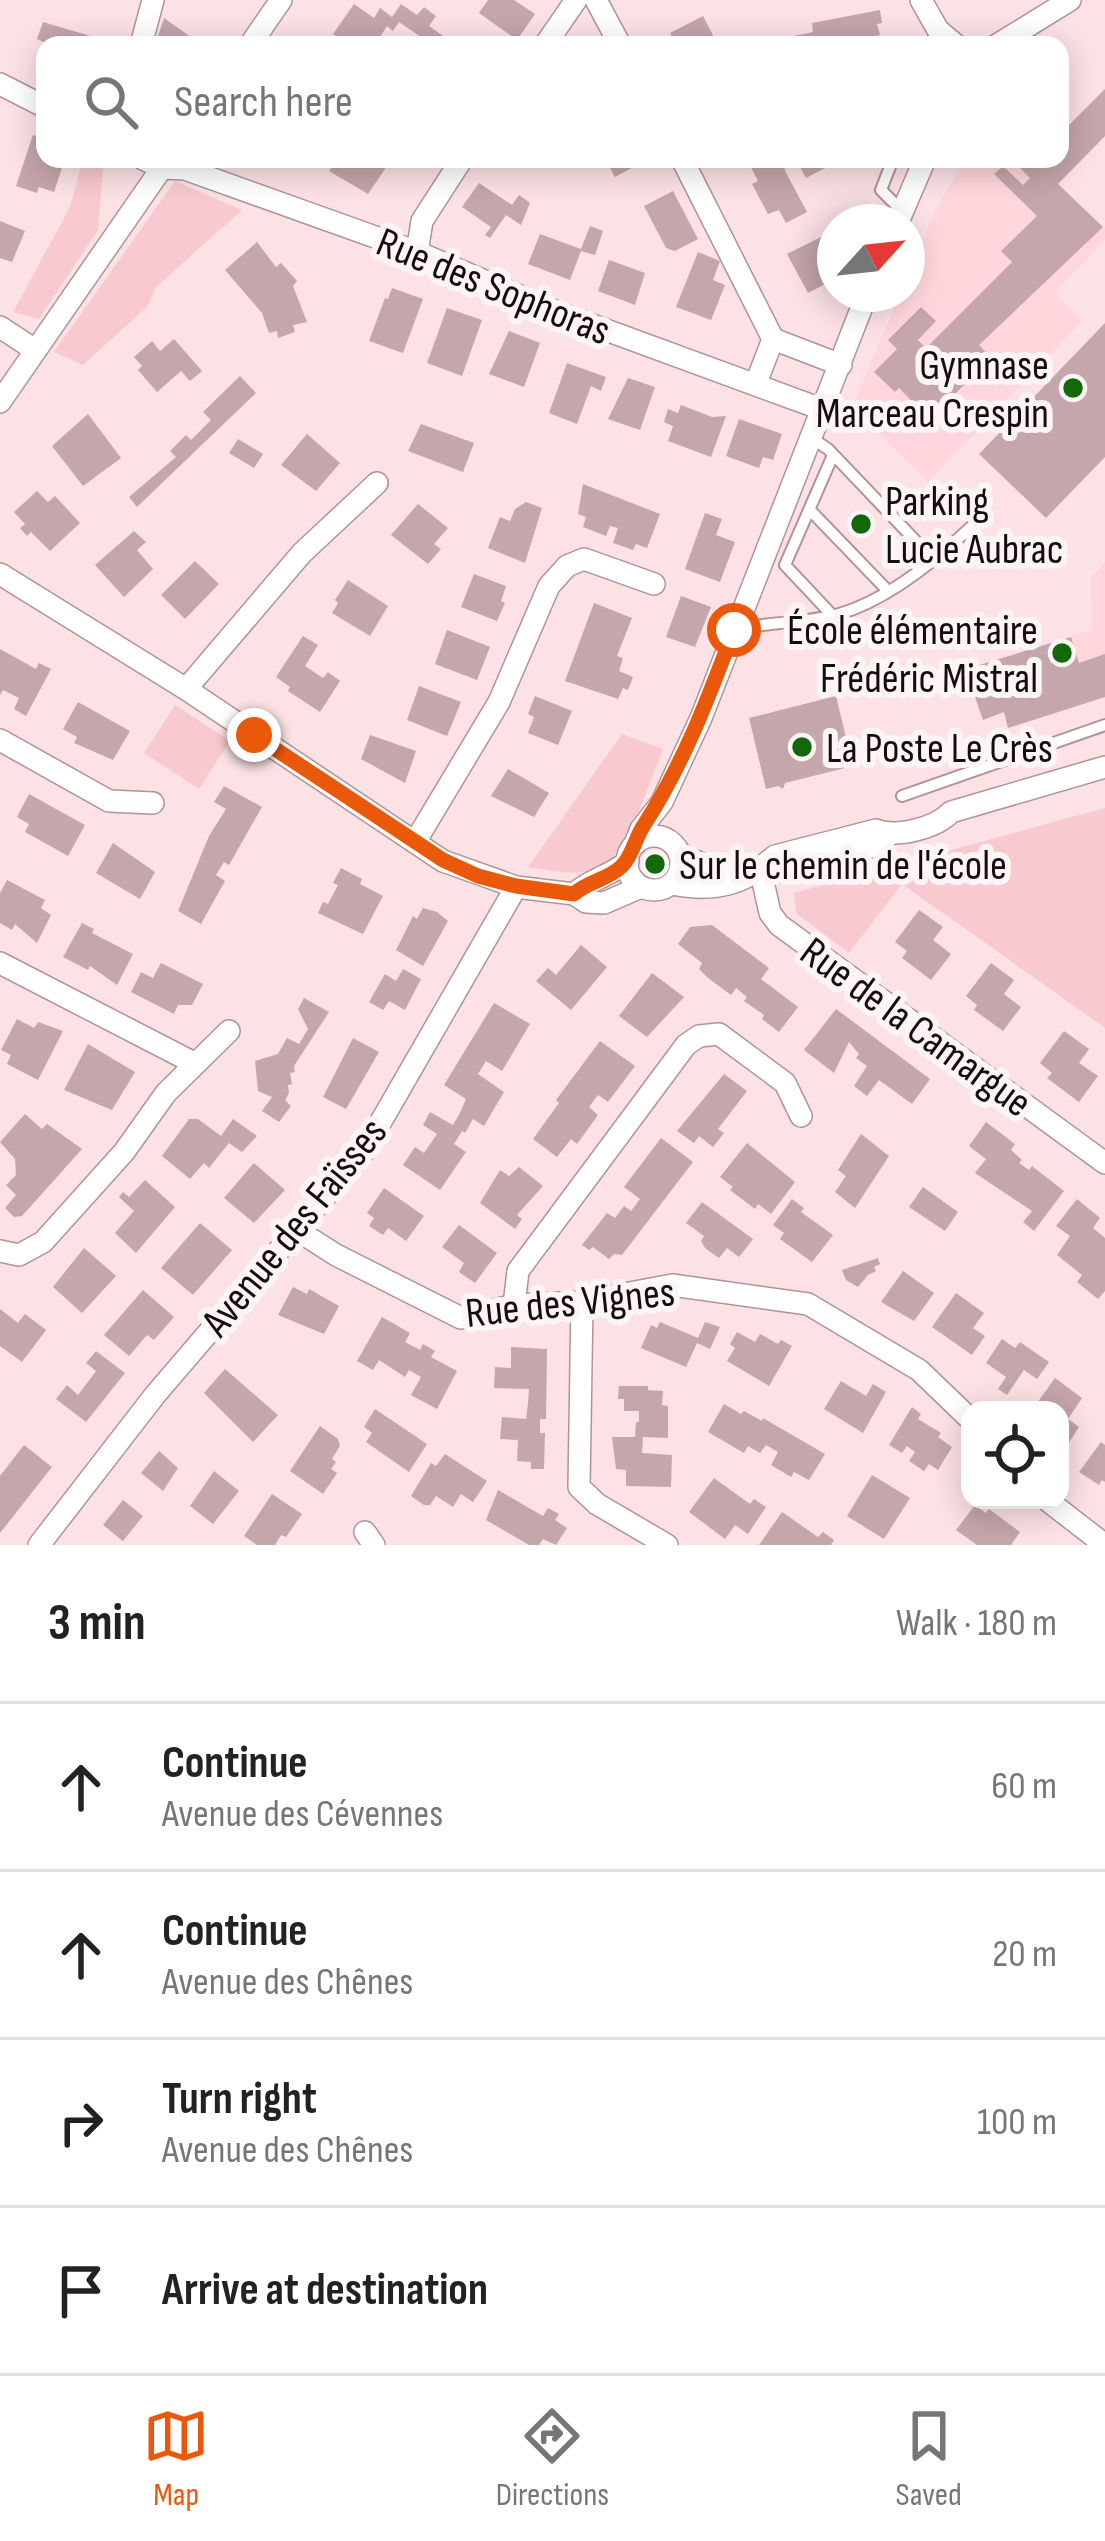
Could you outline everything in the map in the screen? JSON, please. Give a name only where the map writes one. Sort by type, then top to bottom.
[{"type":"street","points":[[143,36],[153,0]]},
{"type":"street","points":[[256,36],[281,0]]},
{"type":"street","points":[[551,36],[576,0]]},
{"type":"street","points":[[596,0],[615,36]]},
{"type":"street","points":[[921,0],[945,36]]},
{"type":"street","points":[[1012,36],[1070,0]]},
{"type":"street","points":[[0,84],[36,102]]},
{"type":"street","points":[[0,402],[154,168]]},
{"type":"street","name":"Rue des Sophoras","points":[[181,168],[417,252],[557,312],[824,410]]},
{"type":"street","points":[[417,252],[422,221],[457,168]]},
{"type":"street","points":[[687,168],[773,339],[842,365]]},
{"type":"street","points":[[906,204],[922,168]]},
{"type":"street","points":[[861,312],[701,718],[662,802],[641,829],[632,853],[631,876],[641,886],[657,890],[672,884],[702,890],[748,878],[775,856],[876,830],[888,835],[1105,767]]},
{"type":"street","points":[[0,327],[35,350]]},
{"type":"street","points":[[756,383],[773,339]]},
{"type":"street","points":[[186,689],[302,553],[377,483]]},
{"type":"street","points":[[415,842],[499,702],[557,574],[584,559],[654,584]]},
{"type":"street","points":[[0,574],[460,868],[516,886],[574,894],[586,902],[604,903],[641,886]]},
{"type":"street","points":[[0,740],[109,801],[153,802]]},
{"type":"street","points":[[943,820],[955,825],[1105,781]]},
{"type":"street","points":[[662,802],[680,869],[672,884]]},
{"type":"street","points":[[574,894],[612,875],[648,837],[712,869],[760,868]]},
{"type":"street","name":"Rue de la Camargue","points":[[760,868],[770,913],[779,925],[1105,1163]]},
{"type":"street","name":"Avenue des Faïsses","points":[[39,1545],[155,1395],[364,1150],[516,886]]},
{"type":"street","points":[[0,963],[194,1063]]},
{"type":"street","points":[[0,1252],[19,1255],[43,1242],[124,1152],[166,1093],[229,1031]]},
{"type":"street","points":[[514,1305],[518,1271],[686,1045],[699,1036],[718,1034],[784,1083],[801,1116]]},
{"type":"street","name":"Rue des Vignes","points":[[297,1230],[336,1256],[449,1315],[472,1318],[514,1305],[582,1301],[672,1285],[808,1304],[919,1370],[961,1410]]},
{"type":"street","points":[[582,1301],[579,1487],[597,1504],[668,1545]]},
{"type":"street","points":[[1059,1509],[1105,1545]]},
{"type":"lane","points":[[889,168],[881,190],[891,204]]},
{"type":"lane","points":[[813,439],[932,557]]},
{"type":"lane","points":[[832,615],[785,565],[833,454]]},
{"type":"lane","points":[[810,510],[888,591]]},
{"type":"lane","points":[[734,630],[832,615],[871,602],[971,526]]},
{"type":"lane","points":[[902,796],[1105,725]]},
{"type":"shaded area","points":[[81,168],[103,168],[98,230],[39,319],[13,312],[70,207]]},
{"type":"shaded area","points":[[960,168],[1041,168],[1105,229],[1105,240],[1055,293],[1082,321],[928,482],[852,407],[892,312],[925,312],[925,235]]},
{"type":"shaded area","points":[[175,181],[242,210],[155,288],[148,306],[83,365],[54,352]]},
{"type":"shaded area","name":"École élémentaire Frédéric Mistral","points":[[1105,562],[1105,697],[1008,728],[1004,713],[983,720],[974,695],[961,697],[956,685],[970,680],[966,669],[1092,630],[1091,578]]},
{"type":"shaded area","points":[[175,705],[230,741],[199,789],[144,753]]},
{"type":"shaded area","points":[[622,734],[663,749],[613,858],[585,872],[528,867]]},
{"type":"shaded area","points":[[1105,808],[1105,1028],[902,884],[849,953],[796,913],[794,893]]},
{"type":"building","points":[[488,0],[514,0],[535,14],[520,36],[511,36],[479,13]]},
{"type":"building","points":[[354,4],[374,18],[380,8],[392,17],[401,4],[417,15],[424,7],[436,16],[429,26],[443,36],[420,36],[399,22],[393,31],[387,26],[381,36],[333,34]]},
{"type":"building","points":[[880,10],[882,23],[877,24],[880,35],[875,36],[794,36],[813,32],[812,23]]},
{"type":"building","points":[[703,16],[713,36],[672,36]]},
{"type":"building","points":[[164,18],[189,36],[158,36]]},
{"type":"building","points":[[43,22],[90,36],[38,36]]},
{"type":"building","points":[[1105,89],[1105,136],[1058,184],[1103,227],[979,345],[991,358],[950,399],[955,404],[935,425],[899,388],[895,392],[874,372],[897,349],[888,340],[916,312],[925,311],[936,321],[918,340],[926,348],[1012,262],[1001,251],[1037,216],[994,174],[1005,168],[1023,185],[1030,178],[1020,168],[1069,168],[1069,125]]},
{"type":"building","points":[[36,136],[36,168],[62,168],[54,192],[39,187],[37,193],[16,186]]},
{"type":"building","points":[[331,168],[386,168],[368,194],[329,171]]},
{"type":"building","points":[[610,168],[632,168],[615,177]]},
{"type":"building","points":[[752,168],[786,168],[807,212],[786,223],[779,210],[768,214],[752,184],[758,181]]},
{"type":"building","points":[[801,168],[825,168],[806,178]]},
{"type":"building","points":[[479,183],[512,205],[519,195],[530,203],[521,225],[506,215],[490,238],[485,235],[491,227],[462,207]]},
{"type":"building","points":[[673,191],[698,239],[675,251],[666,248],[644,206]]},
{"type":"building","points":[[0,221],[25,231],[12,262],[0,258]]},
{"type":"building","points":[[590,226],[603,231],[595,255],[581,251],[570,280],[528,264],[540,234],[581,249]]},
{"type":"building","points":[[817,239],[817,288],[808,293],[787,254]]},
{"type":"building","points":[[257,242],[276,267],[281,263],[297,281],[293,286],[307,322],[293,325],[295,332],[278,338],[277,331],[269,333],[262,313],[225,270]]},
{"type":"building","points":[[698,252],[720,261],[713,280],[725,285],[711,320],[676,307]]},
{"type":"building","points":[[609,260],[645,273],[635,305],[598,291]]},
{"type":"building","points":[[392,288],[423,299],[403,353],[369,341]]},
{"type":"building","points":[[447,308],[482,320],[462,376],[427,363]]},
{"type":"building","name":"Gymnase Marceau Crespin","points":[[1105,323],[1105,457],[1046,518],[979,454]]},
{"type":"building","points":[[509,331],[540,343],[524,387],[489,374]]},
{"type":"building","points":[[174,339],[202,371],[190,381],[181,371],[157,392],[138,370],[142,366],[134,357],[152,341],[160,351]]},
{"type":"building","points":[[567,363],[606,377],[601,391],[591,386],[577,424],[549,413]]},
{"type":"building","points":[[240,376],[256,393],[137,507],[129,497],[176,457],[170,451],[186,435],[191,440],[211,420],[203,412]]},
{"type":"building","points":[[628,378],[655,387],[640,430],[608,419]]},
{"type":"building","points":[[681,405],[712,417],[726,416],[711,457],[668,441],[673,426],[664,422],[668,409],[678,413]]},
{"type":"building","points":[[88,414],[121,458],[83,486],[52,446]]},
{"type":"building","points":[[739,419],[782,434],[773,460],[763,457],[759,468],[726,456]]},
{"type":"building","points":[[421,424],[474,443],[463,472],[408,451]]},
{"type":"building","points":[[307,434],[340,463],[316,491],[281,465]]},
{"type":"building","points":[[238,439],[263,454],[254,468],[229,453]]},
{"type":"building","points":[[583,484],[660,514],[647,548],[636,544],[633,550],[613,543],[618,528],[610,526],[606,536],[583,527],[586,517],[578,514]]},
{"type":"building","points":[[37,491],[48,502],[55,496],[80,523],[50,551],[31,532],[27,536],[20,528],[25,524],[14,512]]},
{"type":"building","points":[[526,502],[542,508],[525,563],[488,548],[500,517],[510,521],[515,509]]},
{"type":"building","points":[[418,504],[448,528],[434,544],[441,549],[428,564],[391,535]]},
{"type":"building","points":[[705,513],[722,519],[716,535],[735,542],[720,582],[685,569]]},
{"type":"building","points":[[134,531],[146,542],[137,550],[153,569],[124,597],[95,565]]},
{"type":"building","points":[[195,561],[219,584],[185,619],[161,595]]},
{"type":"building","points":[[474,574],[506,586],[497,621],[461,607]]},
{"type":"building","points":[[348,580],[388,606],[370,636],[332,613]]},
{"type":"building","points":[[681,596],[711,607],[695,647],[666,637]]},
{"type":"building","points":[[594,603],[632,618],[617,656],[623,658],[619,671],[633,677],[618,699],[565,681]]},
{"type":"building","points":[[447,630],[490,647],[477,680],[435,664]]},
{"type":"building","points":[[303,636],[318,645],[305,666],[323,678],[328,672],[340,681],[320,712],[276,677]]},
{"type":"building","name":"École élémentaire Frédéric Mistral","points":[[1071,637],[1079,663],[1105,654],[1105,697],[1008,728],[1004,712],[983,720],[974,694],[961,697],[956,685],[971,680],[966,669]]},
{"type":"building","points":[[0,649],[36,669],[39,663],[51,669],[26,716],[14,709],[19,698],[3,690],[0,695]]},
{"type":"building","points":[[419,686],[461,702],[447,736],[407,720]]},
{"type":"building","points":[[535,696],[572,711],[558,745],[528,733]]},
{"type":"building","name":"La Poste Le Crès","points":[[836,696],[853,766],[785,783],[783,789],[766,789],[749,718]]},
{"type":"building","points":[[78,702],[130,731],[113,760],[74,743],[77,737],[63,729]]},
{"type":"building","points":[[370,735],[416,751],[405,783],[361,759]]},
{"type":"building","points":[[508,769],[549,793],[534,817],[491,796]]},
{"type":"building","points":[[224,786],[262,807],[229,865],[224,862],[216,875],[225,881],[201,924],[178,911],[209,836],[226,809],[214,802]]},
{"type":"building","points":[[29,794],[85,825],[68,856],[25,832],[29,824],[17,817]]},
{"type":"building","points":[[113,843],[155,872],[140,899],[96,873]]},
{"type":"building","points":[[341,868],[383,896],[363,934],[318,913],[338,885],[333,883]]},
{"type":"building","points":[[7,880],[45,900],[41,908],[51,915],[37,943],[15,924],[12,930],[0,923],[0,893]]},
{"type":"building","points":[[423,908],[448,921],[423,966],[396,950],[413,916],[417,919]]},
{"type":"building","points":[[919,910],[943,927],[933,940],[951,954],[931,980],[902,958],[907,951],[895,942]]},
{"type":"building","points":[[82,923],[133,954],[117,985],[90,966],[88,970],[63,957]]},
{"type":"building","points":[[712,925],[769,968],[761,979],[798,1007],[779,1032],[736,988],[731,995],[708,978],[699,969],[702,963],[678,944],[690,927]]},
{"type":"building","points":[[581,945],[607,967],[571,1010],[536,981],[548,968],[556,975]]},
{"type":"building","points":[[161,963],[203,984],[192,1005],[178,1005],[174,1014],[131,992],[141,972],[153,978]]},
{"type":"building","points":[[991,963],[1014,980],[1004,994],[1021,1007],[1003,1031],[974,1010],[977,1005],[966,996]]},
{"type":"building","points":[[403,969],[421,979],[405,1010],[389,1001],[383,1010],[369,1002],[385,974],[396,981]]},
{"type":"building","points":[[652,973],[684,997],[647,1037],[619,1016]]},
{"type":"building","points":[[304,998],[329,1012],[294,1066],[295,1072],[290,1073],[292,1084],[285,1100],[291,1106],[279,1122],[262,1111],[272,1097],[258,1091],[255,1061],[278,1054],[287,1038],[299,1044],[308,1029],[298,1009]]},
{"type":"building","points":[[494,1003],[530,1024],[502,1071],[486,1061],[478,1074],[504,1092],[484,1126],[473,1119],[462,1131],[454,1144],[466,1152],[440,1190],[403,1165],[415,1147],[424,1153],[437,1134],[423,1125],[430,1112],[453,1125],[460,1113],[466,1099],[444,1085]]},
{"type":"building","points":[[836,1009],[930,1079],[912,1104],[879,1080],[867,1096],[854,1086],[867,1066],[856,1058],[859,1054],[849,1042],[834,1073],[804,1050]]},
{"type":"building","points":[[17,1019],[34,1028],[38,1022],[63,1031],[38,1080],[7,1064],[11,1055],[1,1050]]},
{"type":"building","points":[[1064,1031],[1089,1049],[1079,1063],[1098,1076],[1079,1102],[1047,1078],[1052,1073],[1040,1063]]},
{"type":"building","points":[[353,1038],[379,1052],[346,1109],[323,1097]]},
{"type":"building","points":[[600,1041],[635,1066],[608,1102],[598,1095],[589,1107],[598,1115],[577,1144],[571,1139],[557,1157],[533,1139]]},
{"type":"building","points":[[88,1044],[135,1072],[112,1110],[64,1090]]},
{"type":"building","points":[[724,1074],[747,1091],[718,1129],[724,1133],[713,1147],[699,1136],[694,1143],[677,1131]]},
{"type":"building","points":[[25,1114],[42,1129],[47,1124],[82,1149],[22,1216],[14,1217],[5,1208],[16,1195],[6,1185],[16,1175],[15,1159],[0,1142]]},
{"type":"building","points":[[189,1119],[198,1119],[221,1136],[233,1119],[257,1136],[242,1152],[229,1143],[209,1168],[204,1163],[190,1179],[162,1156]]},
{"type":"building","points":[[986,1122],[1015,1144],[1011,1150],[1022,1160],[1019,1163],[1029,1170],[1032,1166],[1064,1191],[1034,1231],[1023,1222],[1032,1211],[975,1173],[986,1159],[969,1146]]},
{"type":"building","points":[[861,1134],[889,1156],[855,1208],[835,1192],[846,1176],[838,1170]]},
{"type":"building","points":[[661,1138],[693,1162],[622,1255],[609,1259],[593,1247],[589,1250],[582,1245],[607,1213],[615,1218],[624,1206],[631,1211],[640,1199],[624,1187]]},
{"type":"building","points":[[747,1143],[795,1182],[771,1214],[758,1204],[755,1209],[720,1177]]},
{"type":"building","points":[[254,1163],[285,1190],[254,1223],[224,1198]]},
{"type":"building","points":[[519,1167],[543,1186],[517,1215],[522,1219],[515,1229],[480,1203],[500,1170],[509,1176]]},
{"type":"building","points":[[145,1180],[175,1207],[136,1253],[115,1233],[134,1211],[119,1197],[123,1192],[129,1197]]},
{"type":"building","points":[[923,1187],[958,1212],[945,1231],[909,1207]]},
{"type":"building","points":[[384,1188],[424,1216],[406,1241],[388,1228],[383,1235],[369,1226],[374,1218],[367,1213]]},
{"type":"building","points":[[792,1199],[804,1208],[801,1212],[833,1235],[812,1262],[780,1239],[784,1233],[773,1225]]},
{"type":"building","points":[[1077,1199],[1100,1218],[1093,1228],[1105,1238],[1105,1291],[1098,1299],[1077,1282],[1082,1275],[1057,1255],[1070,1236],[1056,1226]]},
{"type":"building","points":[[702,1202],[753,1239],[739,1257],[727,1248],[719,1258],[705,1248],[704,1236],[686,1223]]},
{"type":"building","points":[[200,1223],[232,1250],[193,1295],[161,1268]]},
{"type":"building","points":[[459,1225],[497,1253],[475,1283],[459,1272],[464,1263],[442,1247]]},
{"type":"building","points":[[84,1248],[116,1276],[82,1313],[53,1287]]},
{"type":"building","points":[[878,1258],[876,1271],[858,1287],[846,1280],[842,1270]]},
{"type":"building","points":[[903,1271],[934,1293],[914,1321],[881,1302]]},
{"type":"building","points":[[293,1287],[307,1294],[309,1289],[339,1306],[324,1334],[278,1315]]},
{"type":"building","points":[[143,1290],[174,1317],[154,1340],[147,1335],[129,1356],[104,1335]]},
{"type":"building","points":[[956,1293],[984,1313],[973,1328],[985,1336],[972,1355],[932,1327]]},
{"type":"building","points":[[0,1309],[18,1323],[25,1314],[46,1330],[22,1362],[0,1346]]},
{"type":"building","points":[[382,1317],[410,1333],[405,1342],[420,1350],[423,1344],[435,1351],[431,1357],[457,1371],[437,1409],[411,1395],[421,1377],[409,1370],[405,1377],[379,1360],[373,1370],[357,1361]]},
{"type":"building","points":[[660,1322],[698,1338],[705,1322],[720,1327],[710,1349],[697,1343],[686,1367],[641,1348],[651,1325],[657,1328]]},
{"type":"building","points":[[737,1332],[755,1342],[760,1334],[792,1346],[769,1386],[727,1361]]},
{"type":"building","points":[[1002,1339],[1015,1348],[1020,1342],[1049,1362],[1037,1379],[1024,1370],[1007,1395],[998,1389],[1006,1377],[986,1363]]},
{"type":"building","points":[[511,1347],[547,1349],[546,1419],[540,1419],[540,1433],[545,1433],[544,1469],[531,1469],[531,1462],[517,1461],[518,1440],[500,1439],[502,1417],[526,1419],[528,1403],[529,1389],[494,1388],[495,1367],[511,1368]]},
{"type":"building","points":[[96,1351],[125,1373],[86,1422],[56,1399],[67,1385],[78,1395],[96,1371],[86,1363]]},
{"type":"building","points":[[225,1369],[278,1415],[253,1442],[204,1393]]},
{"type":"building","points":[[1055,1378],[1082,1398],[1069,1418],[1069,1401],[1038,1401]]},
{"type":"building","points":[[841,1381],[866,1396],[873,1384],[886,1392],[863,1433],[824,1409]]},
{"type":"building","points":[[619,1386],[663,1391],[668,1438],[643,1437],[642,1453],[672,1455],[671,1487],[626,1486],[626,1470],[616,1469],[612,1437],[635,1437],[639,1422],[639,1411],[624,1411]]},
{"type":"building","points":[[724,1404],[741,1414],[763,1418],[825,1454],[809,1480],[794,1472],[791,1477],[771,1465],[778,1452],[766,1445],[760,1453],[748,1446],[744,1453],[708,1432]]},
{"type":"building","points":[[912,1407],[921,1414],[918,1419],[941,1433],[938,1437],[952,1447],[938,1470],[929,1464],[924,1471],[909,1461],[915,1452],[907,1446],[902,1453],[889,1445]]},
{"type":"building","points":[[375,1409],[427,1444],[409,1472],[366,1442],[372,1433],[364,1427]]},
{"type":"building","points":[[1069,1420],[1079,1427],[1069,1443]]},
{"type":"building","points":[[320,1426],[340,1446],[332,1459],[336,1462],[331,1469],[337,1473],[323,1494],[290,1471]]},
{"type":"building","points":[[1101,1442],[1105,1445],[1105,1482],[1099,1485],[1079,1472]]},
{"type":"building","points":[[24,1445],[52,1467],[0,1533],[0,1476]]},
{"type":"building","points":[[159,1451],[178,1468],[163,1491],[141,1473]]},
{"type":"building","points":[[445,1454],[487,1481],[473,1502],[461,1494],[453,1507],[436,1496],[424,1505],[411,1496],[431,1463],[436,1466]]},
{"type":"building","points":[[214,1471],[239,1491],[213,1524],[190,1506]]},
{"type":"building","points":[[872,1475],[910,1498],[884,1539],[847,1516]]},
{"type":"building","points":[[714,1478],[750,1504],[754,1499],[766,1507],[748,1534],[735,1525],[725,1539],[689,1512]]},
{"type":"building","points":[[498,1490],[543,1516],[548,1508],[559,1514],[555,1520],[567,1528],[556,1545],[543,1539],[539,1545],[529,1545],[486,1520]]},
{"type":"building","points":[[272,1494],[302,1514],[275,1545],[257,1545],[244,1536]]},
{"type":"building","points":[[123,1500],[143,1516],[123,1541],[103,1525]]},
{"type":"building","points":[[972,1509],[986,1513],[989,1509],[1020,1532],[1011,1545],[977,1545],[956,1530]]},
{"type":"building","points":[[782,1512],[818,1537],[823,1532],[834,1540],[831,1545],[759,1545]]},
{"type":"place","name":"Gymnase Marceau Crespin","points":[[1073,388]]},
{"type":"place","name":"Parking Lucie Aubrac","points":[[861,524]]},
{"type":"place","name":"École élémentaire Frédéric Mistral","points":[[1062,653]]},
{"type":"place","name":"La Poste Le Crès","points":[[802,747]]},
{"type":"place","name":"Sur le chemin de l'école","points":[[655,864]]},
{"type":"route","points":[[254,735],[443,860],[516,886],[574,894],[612,875],[628,861],[701,718],[734,630]]}]
